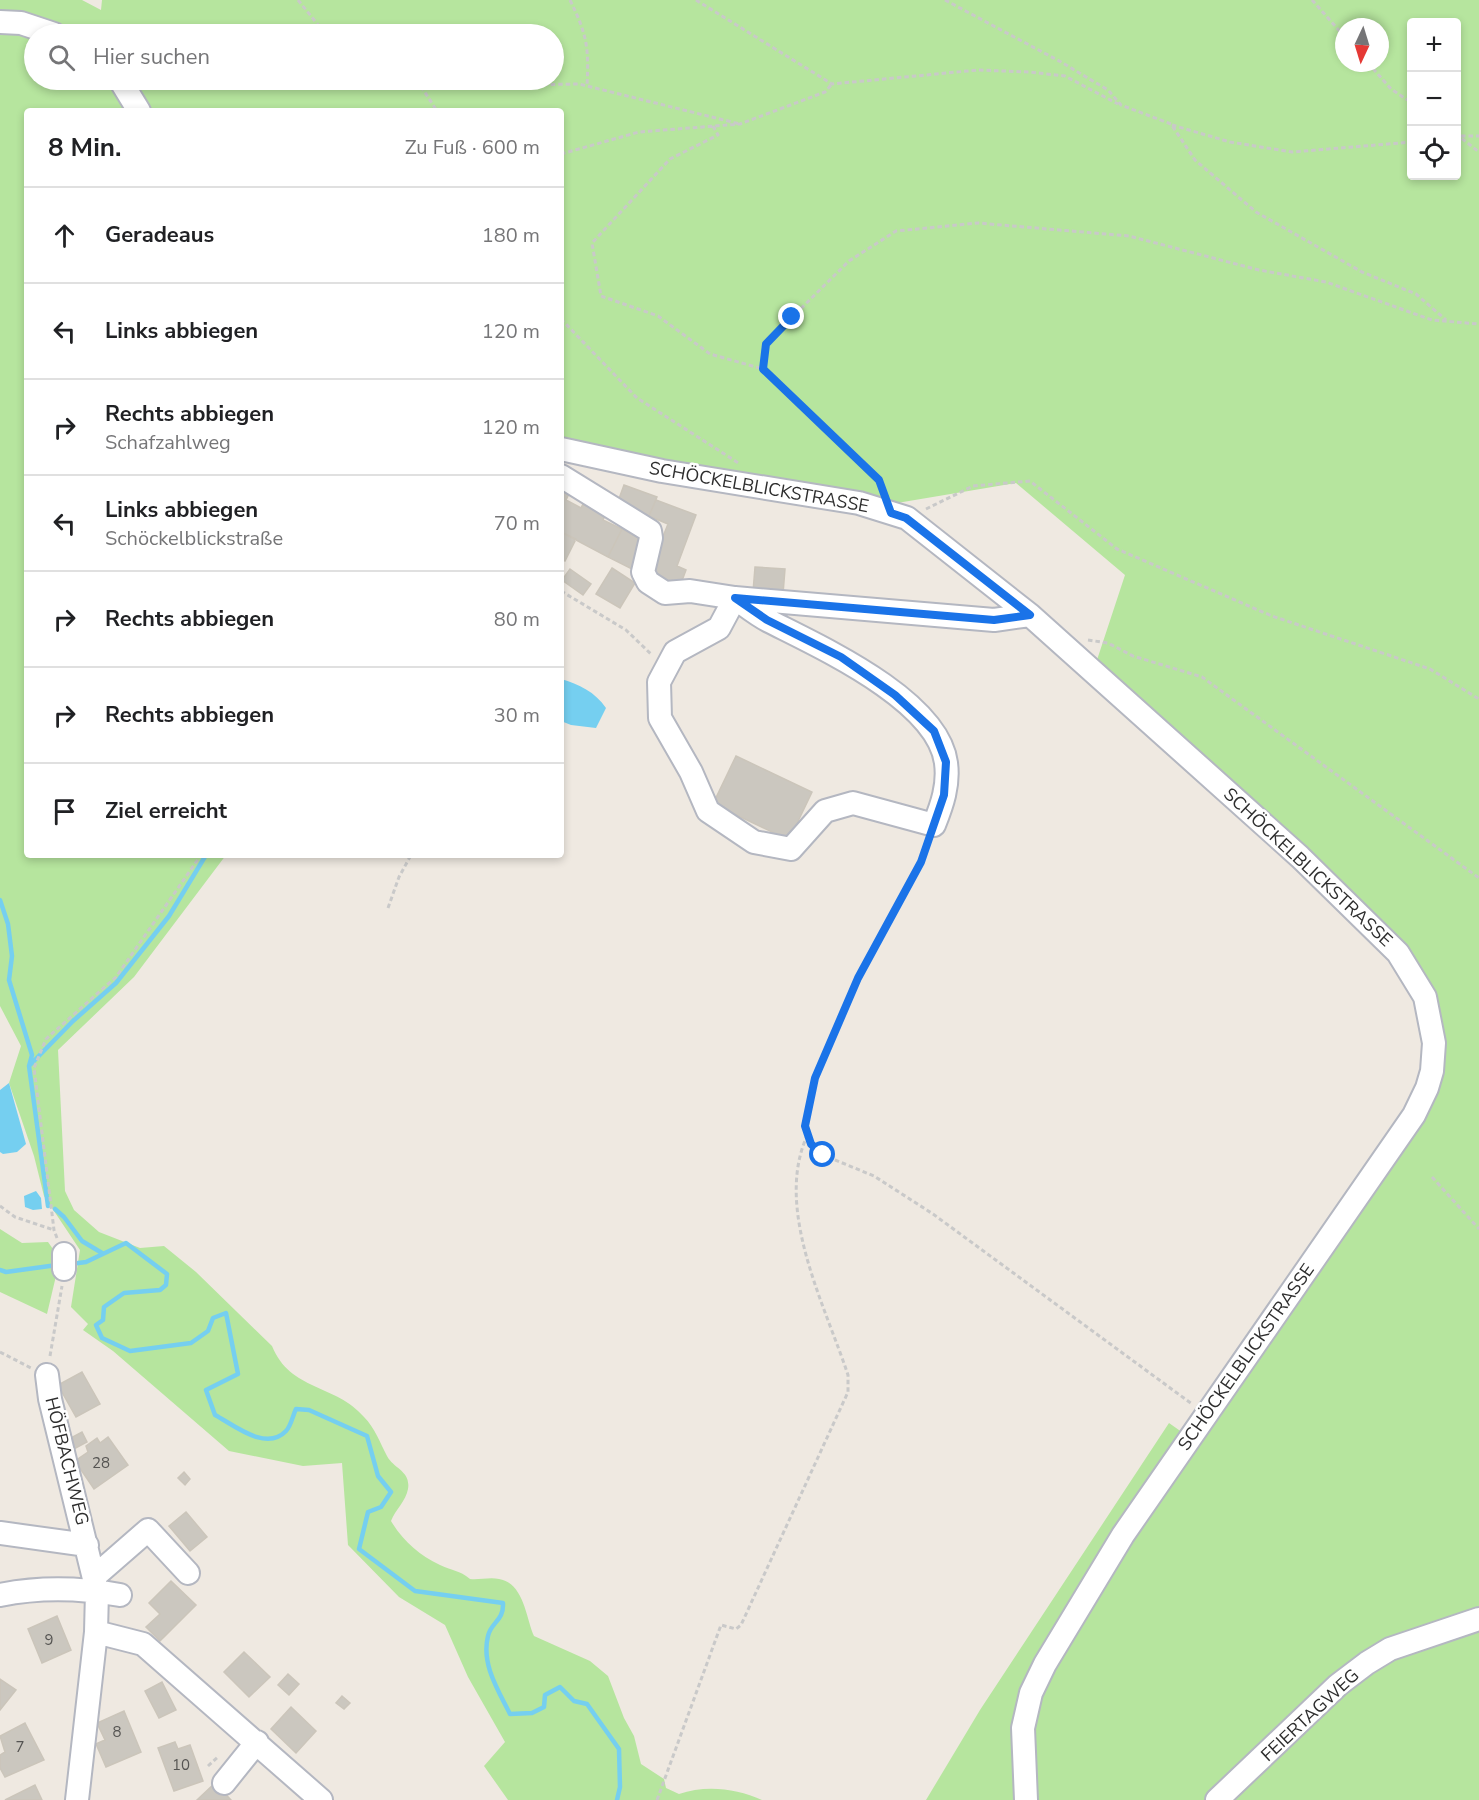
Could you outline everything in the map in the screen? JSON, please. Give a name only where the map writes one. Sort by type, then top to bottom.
[{"type":"street","points":[[0,22],[24,24]]},
{"type":"street","points":[[126,90],[137,108]]},
{"type":"street","name":"SCHÖCKELBLICKSTRASSE","points":[[564,450],[662,471],[859,503],[899,516],[1030,615],[1386,938],[1416,979],[1430,1015],[1435,1059],[1427,1088],[1414,1115],[1100,1570],[1039,1674],[1028,1703],[1023,1728],[1026,1800]]},
{"type":"street","points":[[564,478],[650,531],[651,538],[644,572],[648,582],[665,593],[690,591],[735,598],[994,620],[1030,615]]},
{"type":"street","points":[[735,598],[767,620],[841,657],[895,695],[929,725],[942,747],[947,772],[944,795],[934,825],[853,803],[825,811],[791,849],[754,843],[708,811],[692,772],[660,718],[659,682],[675,652],[718,628],[735,598]]},
{"type":"street","name":"HÖFBACHWEG","points":[[47,1375],[50,1400],[96,1584],[96,1632],[77,1800]]},
{"type":"street","points":[[96,1584],[148,1530],[188,1573]]},
{"type":"street","points":[[0,1533],[87,1545]]},
{"type":"street","points":[[0,1595],[96,1584],[120,1595]]},
{"type":"street","name":"FEIERTAGWEG","points":[[1217,1800],[1338,1685],[1366,1663],[1390,1649],[1479,1619]]},
{"type":"street","points":[[96,1632],[143,1644],[257,1742],[306,1795]]},
{"type":"street","points":[[224,1783],[257,1742]]},
{"type":"path","points":[[298,0],[317,24]]},
{"type":"path","points":[[570,0],[589,51],[587,86]]},
{"type":"path","points":[[696,0],[832,84],[978,70],[1029,72],[1065,76],[1120,105],[1230,142],[1292,152],[1407,142]]},
{"type":"path","points":[[945,0],[1108,90],[1120,105]]},
{"type":"path","points":[[1312,0],[1335,26]]},
{"type":"path","points":[[1376,72],[1391,89],[1407,100]]},
{"type":"path","points":[[564,153],[639,132],[740,124],[825,92],[832,84]]},
{"type":"path","points":[[564,86],[587,86],[740,124]]},
{"type":"path","points":[[423,90],[435,108]]},
{"type":"path","points":[[1171,124],[1195,160],[1256,212],[1362,272],[1416,294],[1446,320]]},
{"type":"path","points":[[713,126],[718,135],[670,159],[592,243],[601,296],[658,316],[710,354],[763,369],[879,480],[899,516],[973,486],[1030,481],[1117,549],[1272,616],[1430,669],[1479,699]]},
{"type":"path","points":[[1461,135],[1479,136]]},
{"type":"path","points":[[1461,138],[1479,152]]},
{"type":"path","points":[[763,369],[766,344],[849,261],[896,231],[978,223],[1129,236],[1259,270],[1326,282],[1432,320],[1479,324]]},
{"type":"path","points":[[564,322],[637,398],[748,469]]},
{"type":"path","points":[[564,593],[638,639],[665,671]]},
{"type":"path","points":[[1086,640],[1108,643],[1133,656],[1202,677],[1479,878]]},
{"type":"path","points":[[934,825],[921,862],[858,978],[824,1053],[808,1107],[805,1126],[807,1136],[811,1144],[823,1155],[874,1176],[933,1214],[1207,1415]]},
{"type":"path","points":[[0,1206],[15,1217],[54,1230],[34,1068],[46,1039],[116,977],[199,858]]},
{"type":"path","points":[[388,908],[399,877],[409,858]]},
{"type":"path","points":[[657,1800],[721,1626],[733,1629],[741,1625],[848,1392],[848,1376],[808,1261],[799,1222],[797,1197],[800,1161],[807,1136]]},
{"type":"path","points":[[1432,1177],[1479,1229]]},
{"type":"path","name":"HÖFBACHWEG","points":[[47,1375],[64,1262]]},
{"type":"path","points":[[0,1352],[47,1375]]},
{"type":"green space","points":[[0,0],[82,0],[101,10],[102,0],[1479,0],[1479,1615],[1404,1640],[1211,1800],[1033,1800],[1032,1716],[1079,1618],[1420,1119],[1431,994],[1096,663],[1125,575],[1016,483],[897,503],[564,446],[564,108],[24,108],[24,858],[224,858],[134,977],[58,1050],[65,1191],[74,1210],[99,1232],[140,1248],[164,1246],[196,1272],[272,1346],[280,1361],[290,1371],[302,1380],[353,1406],[368,1421],[387,1456],[407,1478],[407,1493],[391,1521],[401,1535],[425,1557],[470,1579],[496,1578],[507,1582],[514,1587],[523,1602],[534,1636],[590,1661],[608,1676],[624,1718],[634,1736],[641,1764],[664,1779],[666,1788],[679,1794],[699,1789],[731,1790],[762,1800],[508,1800],[484,1766],[505,1742],[468,1677],[445,1625],[399,1597],[348,1545],[342,1463],[303,1466],[229,1451],[113,1351],[83,1330],[88,1324],[71,1307],[80,1250],[44,1196],[34,1156],[9,1083],[21,1046],[0,1006]]},
{"type":"green space","points":[[0,1229],[22,1243],[48,1242],[60,1259],[47,1314],[0,1292]]},
{"type":"green space","points":[[1169,1423],[1186,1435],[1033,1671],[1020,1800],[926,1800],[980,1710]]},
{"type":"green space","points":[[1479,1624],[1479,1800],[1224,1800],[1369,1666]]},
{"type":"water","points":[[564,680],[586,689],[606,708],[596,728],[564,722]]},
{"type":"water","points":[[9,1083],[26,1144],[17,1152],[3,1154],[0,1152],[0,1090]]},
{"type":"water","points":[[36,1191],[41,1198],[42,1209],[33,1210],[25,1207],[24,1196]]},
{"type":"building","points":[[564,484],[572,488],[566,500],[581,508],[583,504],[605,516],[603,520],[622,529],[608,557],[564,534]]},
{"type":"building","points":[[624,485],[657,497],[649,516],[616,507]]},
{"type":"building","points":[[656,500],[696,515],[677,566],[686,570],[680,586],[648,574],[668,524],[649,516]]},
{"type":"building","points":[[622,529],[648,543],[634,570],[608,557]]},
{"type":"building","points":[[564,533],[576,539],[564,560]]},
{"type":"building","points":[[755,567],[785,569],[783,594],[753,592]]},
{"type":"building","points":[[612,568],[635,583],[620,608],[596,594]]},
{"type":"building","points":[[570,569],[591,584],[583,595],[564,581],[564,577]]},
{"type":"building","points":[[736,756],[812,792],[789,840],[713,804]]},
{"type":"building","points":[[82,1372],[100,1404],[76,1417],[58,1385]]},
{"type":"building","points":[[82,1432],[87,1442],[72,1450],[67,1440]]},
{"type":"building","points":[[108,1437],[128,1465],[94,1489],[75,1461],[88,1452],[86,1446],[97,1438],[100,1443]]},
{"type":"building","points":[[184,1472],[190,1479],[185,1485],[178,1478]]},
{"type":"building","points":[[186,1512],[207,1537],[190,1551],[169,1526]]},
{"type":"building","points":[[171,1581],[196,1605],[160,1641],[146,1627],[160,1614],[149,1603]]},
{"type":"building","points":[[57,1616],[71,1650],[42,1663],[28,1629]]},
{"type":"building","points":[[244,1652],[270,1677],[249,1697],[224,1672]]},
{"type":"building","points":[[288,1674],[299,1684],[289,1695],[278,1685]]},
{"type":"building","points":[[0,1679],[16,1690],[0,1710]]},
{"type":"building","points":[[162,1682],[176,1710],[159,1718],[145,1691]]},
{"type":"building","points":[[342,1696],[350,1703],[344,1709],[336,1703]]},
{"type":"building","points":[[291,1707],[316,1731],[296,1753],[271,1729]]},
{"type":"building","points":[[124,1711],[141,1752],[106,1767],[96,1744],[105,1740],[97,1723]]},
{"type":"building","points":[[25,1723],[44,1760],[5,1777],[0,1768],[0,1755],[5,1752],[0,1736]]},
{"type":"building","points":[[175,1742],[178,1749],[190,1745],[203,1781],[174,1791],[158,1748]]},
{"type":"building","points":[[215,1783],[231,1800],[197,1800]]},
{"type":"building","points":[[35,1785],[42,1800],[5,1800]]},
{"type":"waterway","points":[[30,1065],[73,1021],[116,983],[169,916],[204,858]]},
{"type":"waterway","points":[[0,900],[8,924],[12,956],[9,980],[32,1055],[29,1066],[48,1206]]},
{"type":"waterway","points":[[55,1209],[82,1241],[102,1253]]},
{"type":"waterway","points":[[71,1264],[86,1262],[126,1243],[167,1274],[166,1285],[160,1290],[124,1293],[104,1307],[103,1320],[96,1325],[102,1338],[130,1351],[191,1343],[208,1331],[213,1318],[226,1313],[238,1374],[206,1390],[215,1415],[231,1425],[250,1435],[269,1439],[278,1437],[286,1431],[296,1409],[309,1410],[367,1436],[378,1476],[391,1492],[381,1507],[368,1512],[359,1549],[415,1591],[503,1603],[502,1614],[492,1627],[486,1646],[492,1676],[510,1714],[532,1713],[544,1707],[545,1695],[560,1687],[574,1701],[587,1704],[619,1749],[620,1787],[617,1800]]},
{"type":"waterway","points":[[0,1270],[6,1272],[57,1265]]},
{"type":"route","points":[[792,317],[766,344],[763,369],[879,480],[891,513],[906,518],[1030,615],[994,620],[735,598],[767,620],[823,646],[895,695],[934,731],[946,762],[944,795],[921,862],[858,978],[815,1078],[805,1126],[811,1144],[823,1155]]}]
